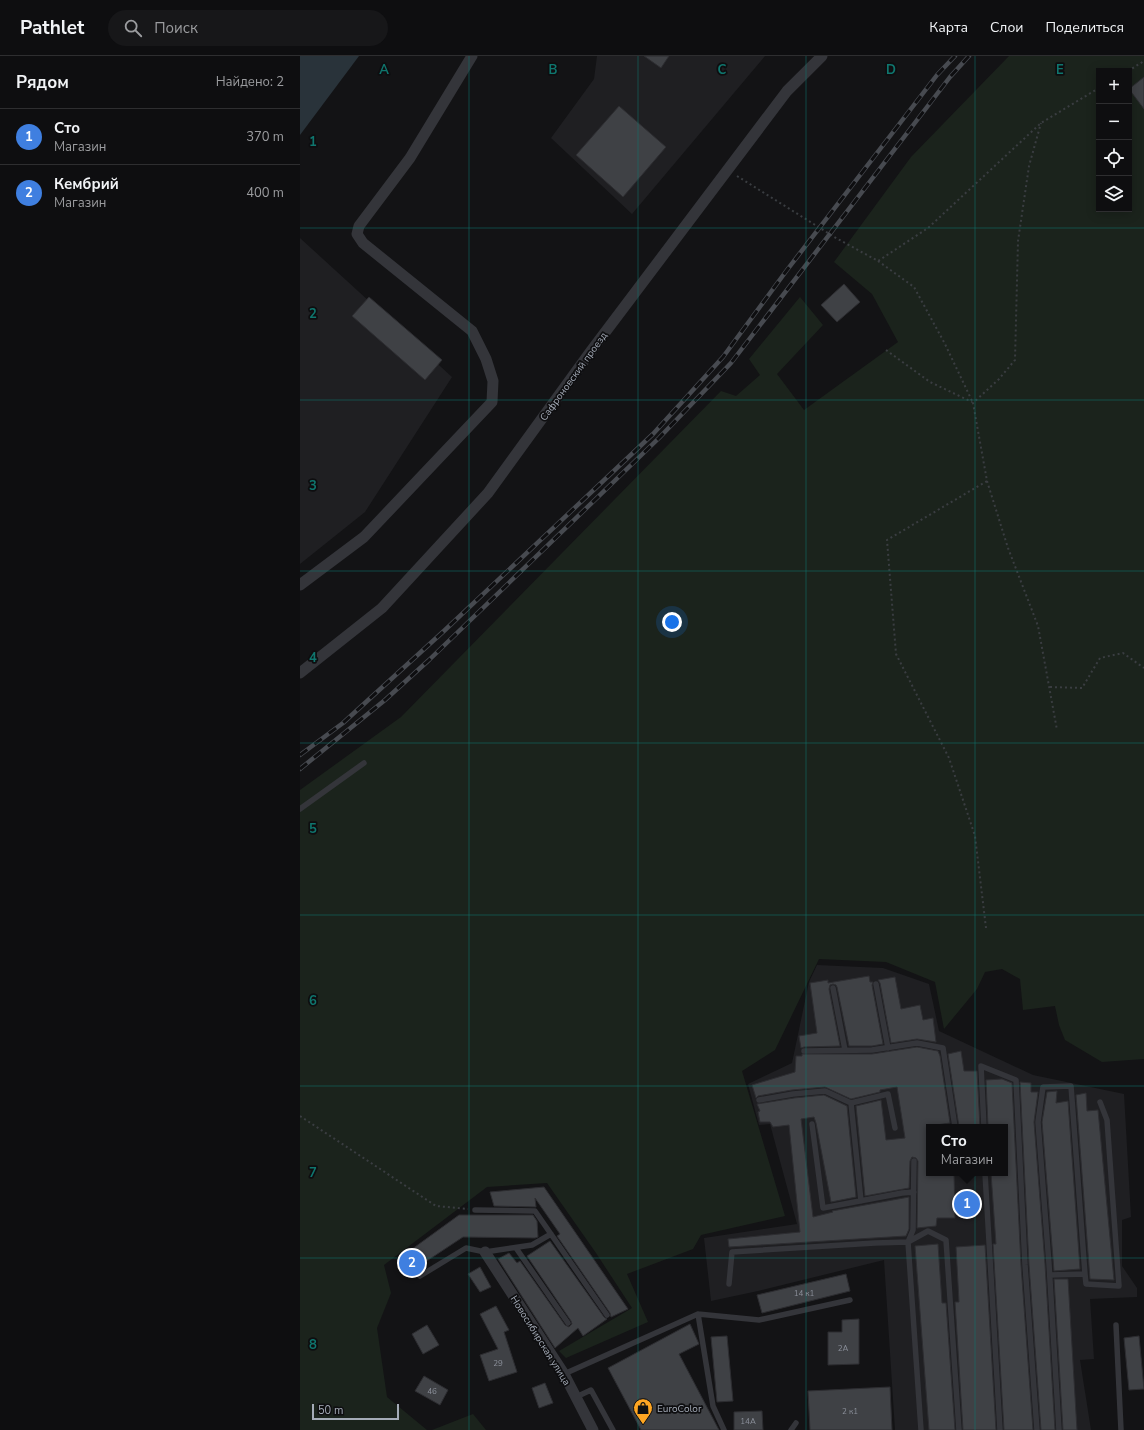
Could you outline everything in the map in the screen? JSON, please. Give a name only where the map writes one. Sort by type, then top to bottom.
[{"type":"street","points":[[300,585],[364,537],[492,402],[493,380],[486,360],[472,331],[363,243],[358,234],[359,226],[410,158],[472,56]]},
{"type":"street","name":"Сафроновский проезд","points":[[300,673],[382,608],[488,493],[590,351],[787,91],[822,56]]},
{"type":"street","name":"Новосибирская улица","points":[[485,1252],[564,1374],[593,1430]]},
{"type":"lane","points":[[300,809],[364,763]]},
{"type":"lane","points":[[876,984],[888,1048]]},
{"type":"lane","points":[[833,988],[845,1050]]},
{"type":"lane","points":[[804,1051],[872,1050],[917,1043],[943,1048],[954,1124]]},
{"type":"lane","points":[[984,1124],[981,1066],[1016,1080],[1025,1266],[1037,1430]]},
{"type":"lane","points":[[1059,1430],[1050,1275],[1038,1122],[1043,1087],[1071,1086],[1086,1284],[1119,1286],[1107,1120],[1100,1102]]},
{"type":"lane","points":[[759,1100],[793,1094],[825,1092],[851,1103],[888,1094],[894,1128]]},
{"type":"lane","points":[[851,1103],[861,1201]]},
{"type":"lane","points":[[812,1124],[823,1208],[914,1192]]},
{"type":"lane","points":[[914,1161],[913,1230],[908,1242],[921,1430]]},
{"type":"lane","points":[[984,1176],[1000,1430]]},
{"type":"lane","points":[[475,1210],[535,1211],[607,1315]]},
{"type":"lane","points":[[729,1284],[732,1252],[875,1242],[908,1242],[928,1231],[946,1240],[959,1430]]},
{"type":"lane","points":[[420,1276],[466,1248],[485,1252],[516,1248],[532,1245],[551,1234]]},
{"type":"lane","points":[[516,1248],[568,1323]]},
{"type":"lane","points":[[1050,1275],[1085,1274]]},
{"type":"lane","points":[[564,1374],[698,1314],[759,1320],[850,1300]]},
{"type":"lane","points":[[698,1314],[713,1406],[724,1430]]},
{"type":"lane","points":[[1116,1325],[1121,1430]]},
{"type":"lane","points":[[576,1398],[591,1390],[612,1430]]},
{"type":"lane","points":[[791,1430],[796,1423]]},
{"type":"path","points":[[1132,68],[1144,61]]},
{"type":"path","points":[[878,261],[928,228],[1041,123],[1096,90]]},
{"type":"path","points":[[973,403],[999,379],[1015,360],[1018,241],[1029,166],[1041,123]]},
{"type":"path","points":[[728,169],[836,238],[878,261],[914,288],[945,344],[973,403],[987,481],[1008,548],[1038,626],[1057,730]]},
{"type":"path","points":[[886,350],[930,382],[973,403]]},
{"type":"path","points":[[986,928],[975,836],[949,758],[896,654],[887,540],[987,481]]},
{"type":"path","points":[[1049,687],[1082,688],[1100,658],[1116,654],[1123,653],[1144,668]]},
{"type":"path","points":[[300,1116],[436,1206],[475,1210]]},
{"type":"shaded area","points":[[300,56],[359,56],[300,135]]},
{"type":"shaded area","points":[[597,56],[765,56],[632,214],[551,138],[594,79]]},
{"type":"shaded area","points":[[1009,56],[1144,56],[1144,1059],[1102,1062],[1065,1040],[1059,1025],[1055,1006],[1023,1010],[1020,979],[1002,969],[985,972],[977,989],[944,1029],[935,982],[886,962],[819,959],[775,1050],[742,1071],[785,1216],[701,1235],[693,1249],[627,1274],[648,1322],[566,1358],[559,1351],[632,1308],[547,1183],[487,1187],[384,1265],[391,1293],[377,1328],[387,1397],[427,1430],[300,1430],[300,790],[401,717],[721,391],[736,396],[760,375],[749,359],[800,297],[823,325],[777,374],[804,410],[898,342],[872,294],[834,262],[911,157]]},
{"type":"shaded area","points":[[300,238],[452,377],[365,512],[300,564]]},
{"type":"shaded area","points":[[817,965],[883,968],[929,984],[939,1031],[1033,1075],[1124,1094],[1131,1217],[1122,1220],[1122,1266],[1137,1288],[1137,1297],[1090,1299],[1094,1359],[1080,1360],[1091,1430],[895,1430],[884,1260],[711,1301],[704,1238],[797,1224],[770,1124],[759,1125],[748,1084],[792,1063],[809,982]]},
{"type":"shaded area","points":[[473,1414],[486,1430],[432,1430]]},
{"type":"building","points":[[644,56],[669,56],[661,68]]},
{"type":"building","points":[[1144,77],[1144,109],[1132,93],[1132,87]]},
{"type":"building","points":[[619,106],[666,147],[623,197],[576,155]]},
{"type":"building","points":[[844,284],[860,302],[837,322],[821,305]]},
{"type":"building","points":[[369,297],[442,360],[425,380],[352,316]]},
{"type":"building","points":[[869,976],[870,982],[873,982],[872,985],[883,1044],[872,1046],[849,1046],[837,987],[833,984],[830,985],[829,989],[840,1046],[801,1048],[799,1036],[817,1033],[810,983],[828,980],[828,983]]},
{"type":"building","points":[[895,977],[901,1009],[920,1005],[923,1020],[933,1018],[936,1042],[917,1039],[891,1043],[880,983],[878,980]]},
{"type":"building","points":[[917,1047],[938,1051],[950,1123],[926,1124],[926,1176],[954,1176],[955,1218],[937,1218],[936,1226],[917,1228],[918,1161],[916,1158],[912,1157],[910,1161],[909,1188],[865,1196],[856,1106],[881,1100],[886,1140],[905,1138],[897,1087],[880,1090],[880,1092],[851,1099],[825,1087],[792,1090],[758,1096],[756,1098],[752,1085],[795,1072],[796,1056],[802,1056],[802,1054],[872,1054]]},
{"type":"building","points":[[961,1051],[964,1071],[977,1071],[980,1124],[959,1124],[948,1054]]},
{"type":"building","points":[[1002,1079],[1012,1083],[1021,1265],[1033,1430],[1004,1430],[993,1244],[996,1244],[991,1176],[1008,1176],[1008,1124],[988,1124],[986,1080]]},
{"type":"building","points":[[1020,1082],[1031,1083],[1031,1092],[1038,1092],[1034,1122],[1045,1264],[1055,1430],[1041,1430],[1029,1265]]},
{"type":"building","points":[[1057,1091],[1056,1103],[1068,1101],[1080,1269],[1054,1271],[1042,1122],[1047,1092]]},
{"type":"building","points":[[1086,1093],[1087,1111],[1098,1110],[1114,1280],[1090,1279],[1076,1095]]},
{"type":"building","points":[[824,1095],[847,1106],[856,1197],[831,1202],[814,1117],[801,1119],[813,1217],[833,1212],[832,1211],[909,1197],[909,1229],[906,1236],[729,1247],[728,1239],[800,1232],[789,1125],[773,1127],[770,1122],[760,1122],[758,1112],[760,1111],[757,1104]]},
{"type":"building","points":[[544,1187],[628,1309],[611,1317],[610,1313],[557,1236],[560,1234],[535,1198],[536,1207],[494,1206],[490,1192]]},
{"type":"building","points":[[459,1215],[533,1215],[537,1221],[538,1237],[463,1237],[407,1274],[397,1260]]},
{"type":"building","points":[[550,1241],[604,1317],[607,1319],[583,1336],[578,1328],[555,1348],[498,1259],[509,1253],[517,1263],[520,1261],[565,1325],[569,1327],[572,1324],[571,1321],[527,1256]]},
{"type":"building","points":[[938,1244],[942,1303],[946,1303],[955,1430],[929,1430],[915,1246]]},
{"type":"building","points":[[985,1245],[996,1430],[963,1430],[955,1302],[959,1302],[956,1247]]},
{"type":"building","points":[[480,1267],[491,1287],[480,1292],[468,1274]]},
{"type":"building","points":[[846,1274],[850,1291],[762,1313],[757,1295]]},
{"type":"building","points":[[1054,1279],[1068,1279],[1077,1430],[1063,1430]]},
{"type":"building","points":[[496,1306],[509,1330],[504,1332],[517,1372],[489,1381],[480,1355],[498,1349],[480,1314]]},
{"type":"building","points":[[859,1319],[859,1364],[828,1365],[828,1332],[842,1332],[842,1320]]},
{"type":"building","points":[[690,1324],[699,1344],[679,1354],[719,1430],[641,1430],[608,1368]]},
{"type":"building","points":[[427,1325],[439,1345],[423,1354],[412,1334]]},
{"type":"building","points":[[727,1336],[733,1401],[717,1402],[711,1337]]},
{"type":"building","points":[[1139,1336],[1144,1389],[1129,1390],[1124,1338]]},
{"type":"building","points":[[424,1376],[448,1390],[440,1405],[415,1391]]},
{"type":"building","points":[[545,1383],[553,1403],[539,1408],[532,1388]]},
{"type":"building","points":[[890,1387],[892,1430],[810,1430],[808,1391]]},
{"type":"building","points":[[762,1411],[763,1430],[734,1430],[734,1412]]},
{"type":"railway","points":[[300,755],[343,723],[445,630],[653,434],[723,357],[787,270],[937,75],[955,56]]},
{"type":"railway","points":[[300,769],[385,700],[429,660],[659,438],[731,363],[950,77],[969,56]]},
{"type":"place","name":"Сто","points":[[967,1204]]},
{"type":"place","name":"Кембрий","points":[[412,1263]]},
{"type":"place","name":"EuroColor","points":[[643,1425]]}]
